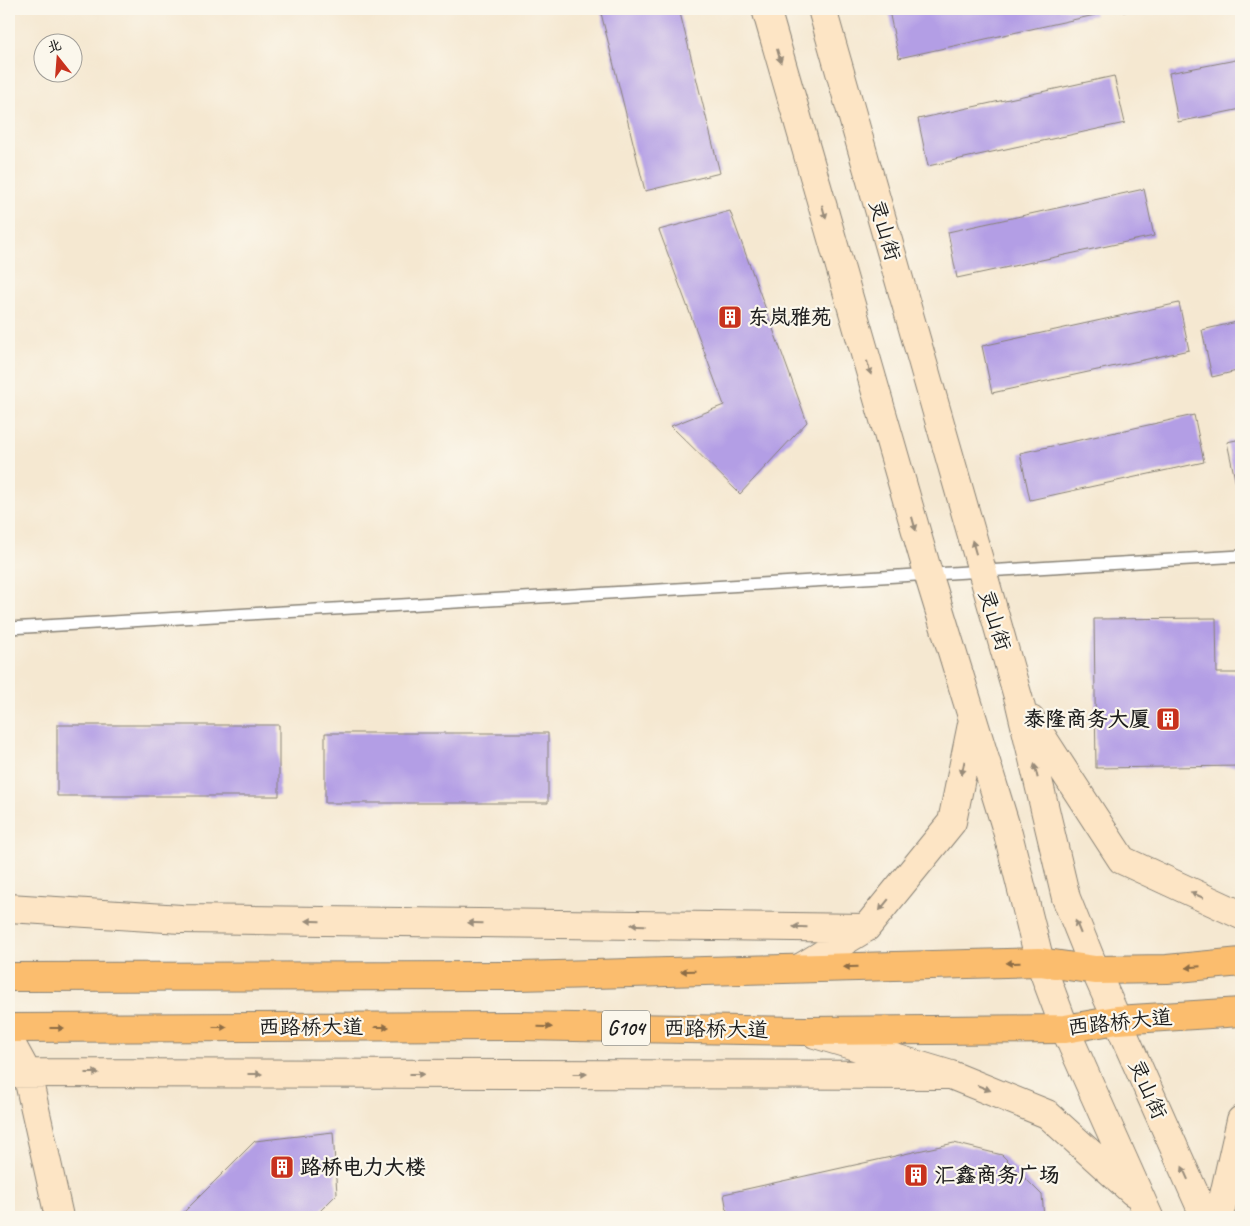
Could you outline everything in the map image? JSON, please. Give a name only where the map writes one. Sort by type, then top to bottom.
[{"type":"main road","points":[[766,9],[928,573],[1008,834],[1040,962],[1065,1029],[1144,1208]]},
{"type":"main road","name":"灵山街","points":[[822,9],[1020,704],[1066,898],[1095,970],[1205,1217]]},
{"type":"main road","points":[[1020,704],[1122,860],[1241,915]]},
{"type":"main road","points":[[800,968],[866,928],[952,822],[973,720]]},
{"type":"main road","points":[[9,908],[182,919],[866,928]]},
{"type":"main road","points":[[9,977],[519,976],[1040,962],[1095,970],[1167,969],[1241,962]]},
{"type":"main road","name":"西路桥大道","points":[[9,1028],[518,1026],[804,1031],[1065,1029],[1117,1020],[1241,1012]]},
{"type":"main road","points":[[804,1031],[951,1075],[1047,1114],[1144,1208]]},
{"type":"main road","points":[[9,1040],[59,1217]]},
{"type":"main road","points":[[18,1073],[951,1075]]},
{"type":"main road","points":[[1219,1217],[1241,1120]]},
{"type":"lane","points":[[9,628],[928,573],[982,573],[1241,556]]},
{"type":"building","points":[[600,9],[679,9],[720,173],[645,191]]},
{"type":"building","points":[[899,9],[1093,9],[1095,15],[899,58],[889,11]]},
{"type":"building","points":[[1122,9],[1136,9],[1137,10],[1123,12]]},
{"type":"building","points":[[1241,59],[1241,109],[1178,122],[1169,73]]},
{"type":"building","points":[[1114,76],[1125,123],[928,166],[918,119]]},
{"type":"building","points":[[1144,189],[1154,236],[957,278],[948,232]]},
{"type":"building","name":"东岚雅苑","points":[[730,211],[807,422],[740,494],[671,426],[724,405],[659,230]]},
{"type":"building","points":[[1179,303],[1189,350],[992,393],[982,346]]},
{"type":"building","points":[[1241,321],[1241,370],[1212,377],[1202,330]]},
{"type":"building","points":[[1194,415],[1204,462],[1030,500],[1020,453]]},
{"type":"building","points":[[1241,439],[1241,488],[1237,489],[1227,442]]},
{"type":"building","name":"泰隆商务大厦","points":[[1216,618],[1217,673],[1241,673],[1241,766],[1096,768],[1094,619]]},
{"type":"building","points":[[57,725],[279,725],[279,796],[57,796]]},
{"type":"building","points":[[325,733],[548,733],[548,803],[325,803]]},
{"type":"building","name":"路桥电力大楼","points":[[333,1132],[337,1194],[314,1217],[179,1217],[255,1141]]},
{"type":"building","name":"汇鑫商务广场","points":[[954,1143],[1002,1155],[1042,1195],[1044,1217],[728,1217],[724,1194]]},
{"type":"place","name":"东岚雅苑","points":[[730,317]]},
{"type":"place","name":"泰隆商务大厦","points":[[1168,719]]},
{"type":"place","name":"路桥电力大楼","points":[[282,1167]]},
{"type":"place","name":"汇鑫商务广场","points":[[916,1175]]}]
